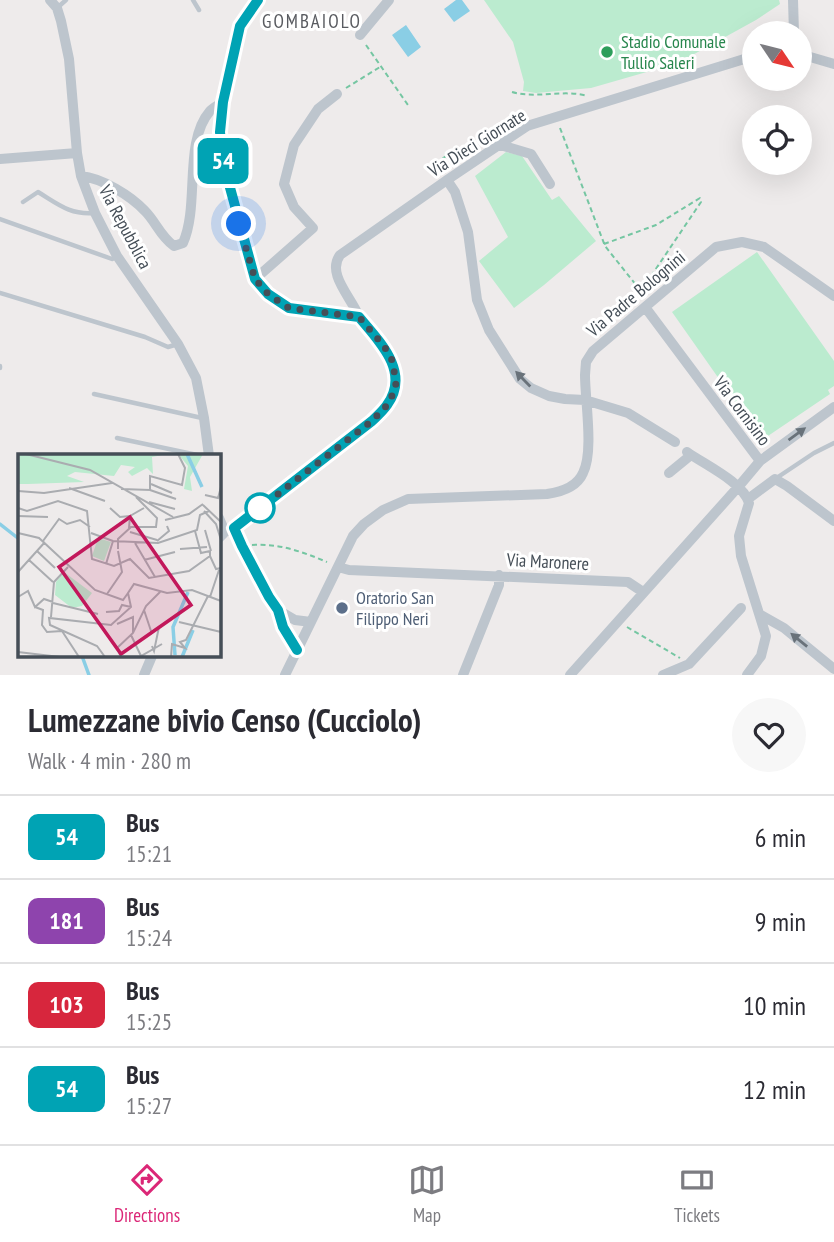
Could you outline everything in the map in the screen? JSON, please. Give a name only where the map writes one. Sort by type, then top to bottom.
[{"type":"street","points":[[258,0],[240,26],[223,102],[220,132],[223,162],[255,279],[268,294],[289,308],[359,317],[384,346],[393,362],[396,386],[389,403],[372,421],[226,533],[242,546],[297,650]]},
{"type":"street","points":[[360,35],[388,0]]},
{"type":"street","points":[[793,0],[794,21]]},
{"type":"street","name":"Via Repubblica","points":[[53,4],[61,21],[69,59],[81,176],[95,213],[117,256],[178,344],[196,378],[209,454]]},
{"type":"street","points":[[812,58],[834,64]]},
{"type":"street","name":"Via Dieci Giornate","points":[[359,317],[335,274],[335,262],[340,255],[527,126],[742,60]]},
{"type":"street","points":[[255,279],[313,229],[294,207],[284,184],[294,145],[318,109],[337,94]]},
{"type":"street","points":[[81,176],[91,177],[128,197],[147,212],[165,239],[174,246],[183,243],[188,231],[192,204],[192,172],[200,127],[211,110],[223,102]]},
{"type":"street","points":[[500,145],[531,154],[550,184]]},
{"type":"street","points":[[0,159],[77,153]]},
{"type":"street","points":[[447,180],[455,192],[468,232],[477,300],[489,330],[520,379],[531,388],[549,396],[585,400],[628,413],[675,442]]},
{"type":"street","name":"Via Padre Bolognini","points":[[285,675],[353,536],[383,510],[408,499],[547,494],[572,486],[583,475],[588,458],[586,362],[593,351],[716,247],[742,242],[764,247],[834,296]]},
{"type":"street","name":"Via Cornisino","points":[[643,592],[760,461],[645,307]]},
{"type":"street","points":[[760,461],[834,407]]},
{"type":"street","points":[[669,473],[689,453],[739,486],[748,499],[738,536],[741,556],[766,636],[754,673]]},
{"type":"street","points":[[748,499],[775,479],[834,521]]},
{"type":"street","name":"Via Maronere","points":[[338,567],[349,570],[628,582],[643,592]]},
{"type":"street","points":[[463,675],[499,585],[499,575]]},
{"type":"street","points":[[570,675],[643,592]]},
{"type":"street","points":[[663,675],[689,664],[741,608]]},
{"type":"street","points":[[278,610],[295,620],[311,622]]},
{"type":"street","points":[[761,615],[783,628],[834,669]]},
{"type":"street","points":[[144,675],[152,657]]},
{"type":"lane","points":[[53,4],[66,0]]},
{"type":"lane","points":[[193,0],[199,10]]},
{"type":"lane","points":[[23,202],[38,192],[62,208],[86,214],[95,213]]},
{"type":"lane","points":[[0,219],[112,259],[117,256]]},
{"type":"lane","points":[[0,293],[145,337],[168,347],[178,344]]},
{"type":"lane","points":[[94,394],[204,418]]},
{"type":"lane","points":[[117,438],[193,454]]},
{"type":"lane","points":[[775,479],[834,443]]},
{"type":"path","points":[[360,35],[408,105]]},
{"type":"path","points":[[337,94],[381,66]]},
{"type":"path","points":[[512,92],[523,95],[582,94],[590,97],[594,105]]},
{"type":"path","points":[[559,127],[604,244],[641,291],[645,307]]},
{"type":"path","points":[[445,153],[447,155],[435,165],[447,180]]},
{"type":"path","points":[[604,244],[656,225],[700,198],[701,202],[641,291]]},
{"type":"path","points":[[242,546],[262,544],[298,550],[338,567]]},
{"type":"path","points":[[617,621],[689,664]]},
{"type":"green space","name":"Stadio Comunale Tullio Saleri","points":[[484,0],[779,0],[780,4],[754,21],[742,21],[742,28],[678,63],[591,88],[536,93],[523,91],[524,82],[513,42]]},
{"type":"green space","points":[[506,152],[522,156],[552,200],[559,196],[596,241],[514,308],[479,261],[508,237],[475,176]]},
{"type":"green space","points":[[757,252],[834,361],[834,386],[828,390],[830,394],[762,440],[672,312]]},
{"type":"water","points":[[456,0],[462,0],[470,11],[454,22],[444,9]]},
{"type":"water","points":[[406,25],[421,47],[408,57],[392,35]]},
{"type":"waterway","points":[[0,524],[18,538]]},
{"type":"waterway","points":[[82,657],[89,675]]},
{"type":"bus line","name":"54","points":[[258,0],[240,26],[223,102],[220,132],[223,162],[255,279],[268,294],[289,308],[359,317],[384,346],[393,362],[396,386],[389,403],[372,421],[234,528],[297,650]]},
{"type":"place","name":"Stadio Comunale Tullio Saleri","points":[[607,52]]},
{"type":"place","name":"Oratorio San Filippo Neri","points":[[342,608]]},
{"type":"district","name":"GOMBAIOLO","points":[[312,21]]},
{"type":"route","points":[[239,224],[255,279],[268,294],[289,308],[359,317],[384,346],[393,362],[396,386],[389,403],[372,421],[260,508]]}]
